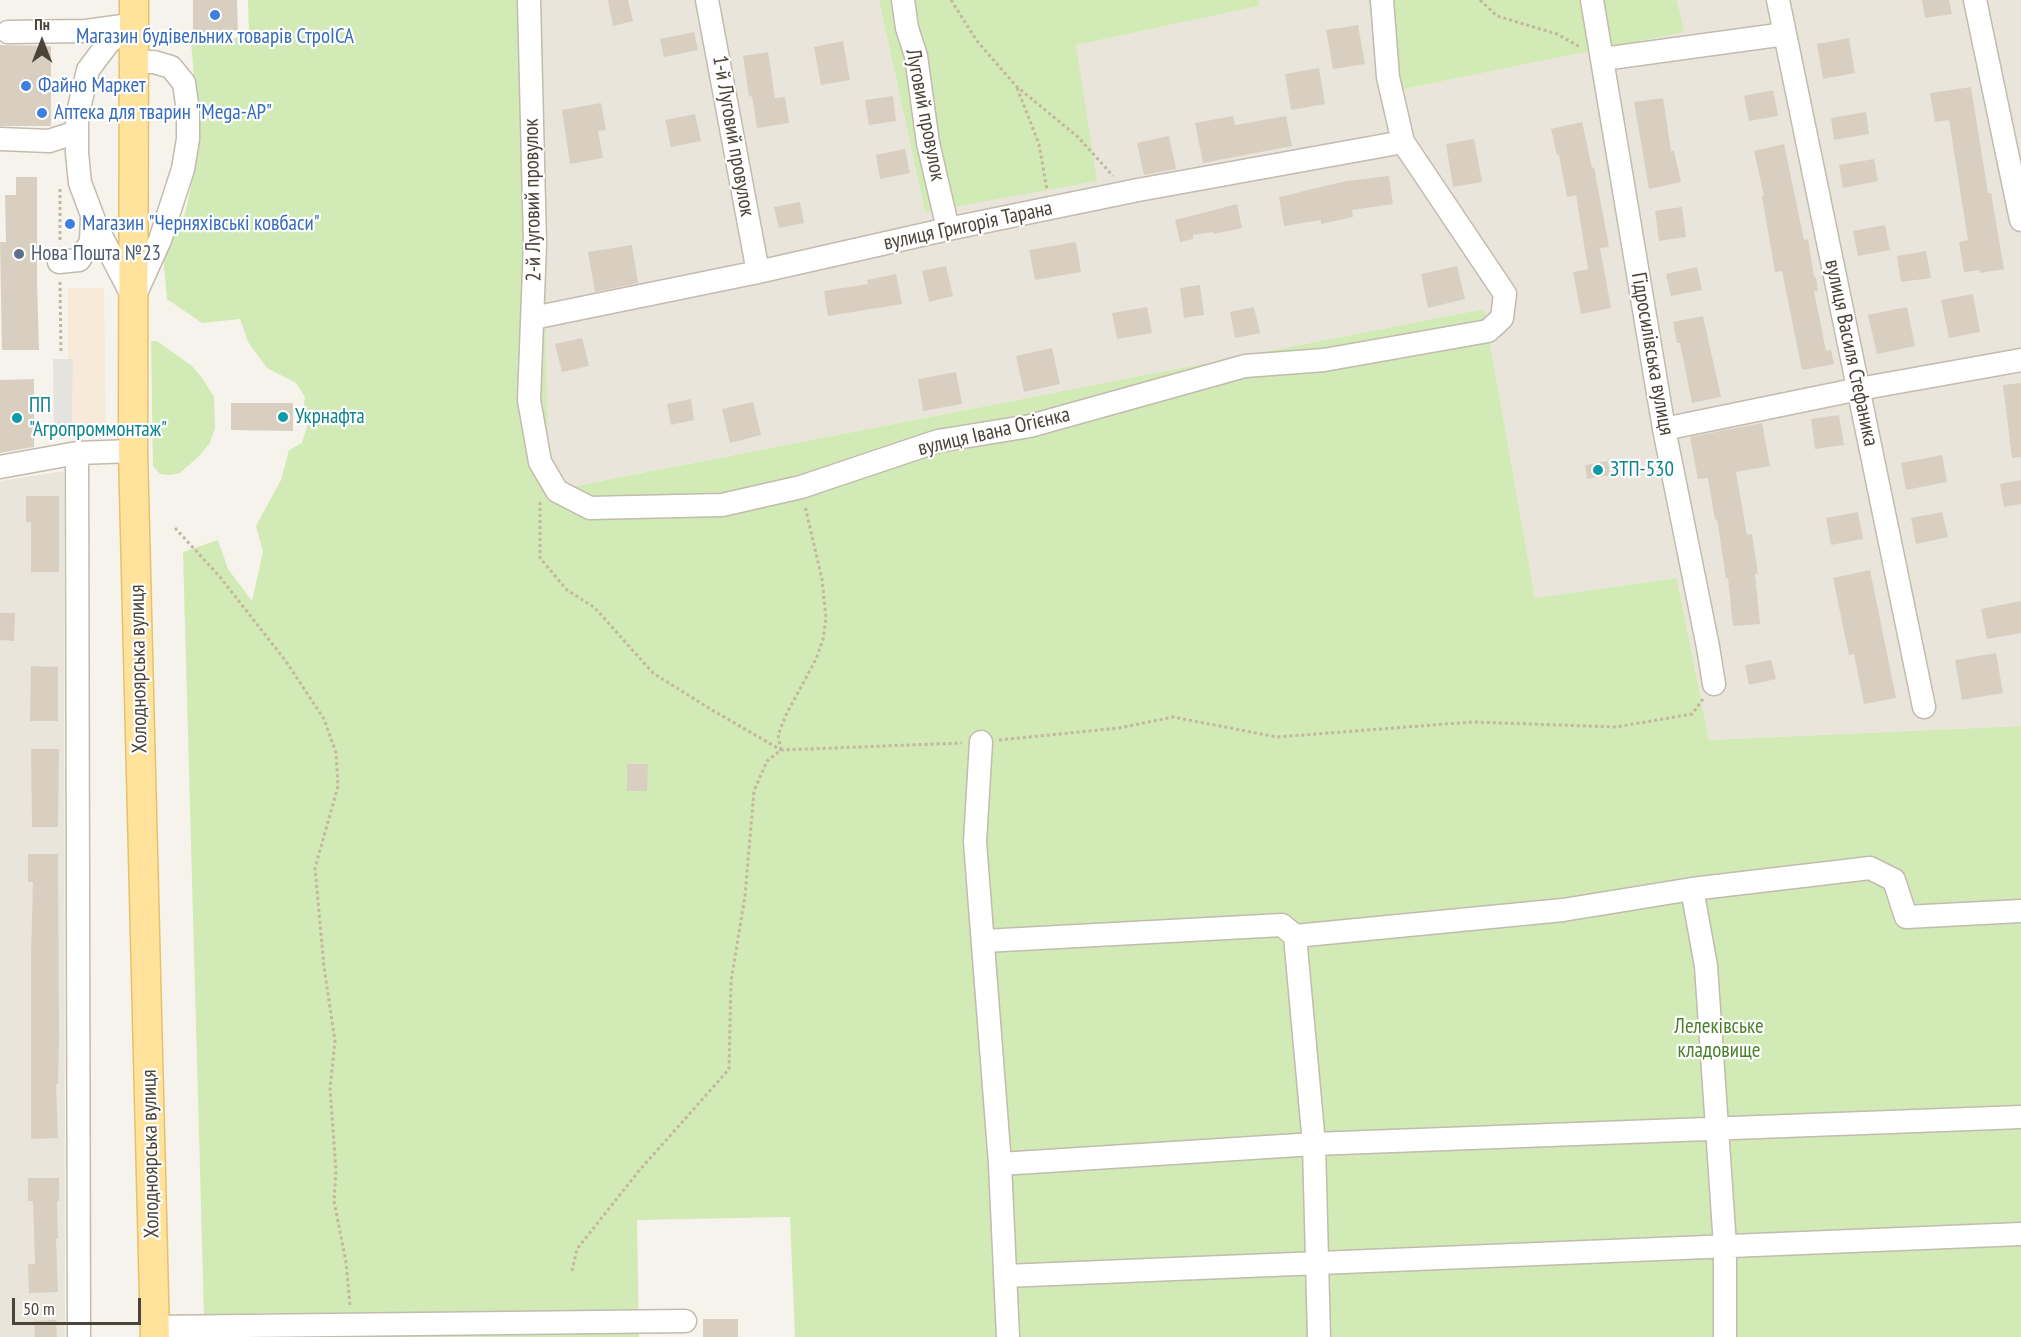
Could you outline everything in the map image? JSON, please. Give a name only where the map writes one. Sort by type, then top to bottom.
[{"type":"main road","name":"Холодноярська вулиця","points":[[134,12],[134,451],[155,1332]]},
{"type":"street","name":"2-й Луговий провулок","points":[[529,0],[535,244],[529,400]]},
{"type":"street","name":"1-й Луговий провулок","points":[[707,0],[758,272]]},
{"type":"street","name":"Луговий провулок","points":[[903,0],[906,28],[916,56],[928,143],[948,230]]},
{"type":"street","points":[[1382,0],[1388,77],[1403,142]]},
{"type":"street","name":"Гідросилівська вулиця","points":[[1592,0],[1664,429],[1714,684]]},
{"type":"street","name":"вулиця Василя Стефаника","points":[[1778,0],[1924,707]]},
{"type":"street","points":[[1975,0],[2021,220]]},
{"type":"street","points":[[8,32],[86,31],[134,12]]},
{"type":"street","points":[[133,299],[92,215],[80,183],[77,117],[88,70],[134,12]]},
{"type":"street","points":[[1603,59],[1785,34]]},
{"type":"street","points":[[133,299],[160,240],[183,169],[188,130],[184,83],[171,67],[154,62],[134,62]]},
{"type":"street","points":[[0,139],[49,141],[77,132]]},
{"type":"street","name":"вулиця Григорія Тарана","points":[[533,318],[1138,190],[1403,142]]},
{"type":"street","name":"вулиця Івана Огієнка","points":[[529,400],[540,462],[556,492],[591,508],[722,505],[801,488],[938,441],[1030,426],[1245,366],[1324,360],[1488,331],[1502,318],[1505,294],[1403,142]]},
{"type":"street","points":[[60,272],[79,260],[91,242],[92,215]]},
{"type":"street","points":[[1664,429],[1859,388],[2021,360]]},
{"type":"street","points":[[0,467],[76,453],[134,451]]},
{"type":"street","points":[[76,453],[79,1337]]},
{"type":"street","points":[[981,742],[975,842],[1000,1164],[1008,1337]]},
{"type":"street","points":[[1295,936],[1563,910],[1692,889],[1870,868],[1894,880],[1906,917],[2021,911]]},
{"type":"street","points":[[1692,889],[1707,966],[1725,1246],[1725,1337]]},
{"type":"street","points":[[984,940],[1282,925],[1295,936],[1314,1144],[1319,1337]]},
{"type":"street","points":[[1000,1164],[1314,1144],[2021,1118]]},
{"type":"street","points":[[1005,1276],[2021,1234]]},
{"type":"street","points":[[155,1332],[352,1325],[685,1321]]},
{"type":"path","points":[[951,0],[977,41],[1016,86],[1078,136],[1114,177],[1138,190]]},
{"type":"path","points":[[1480,0],[1497,16],[1557,34],[1603,59]]},
{"type":"path","points":[[1016,86],[1039,144],[1050,209]]},
{"type":"path","points":[[60,272],[61,354]]},
{"type":"path","points":[[540,462],[540,558],[567,590],[595,608],[653,673],[782,750],[981,742],[1119,728],[1173,717],[1277,737],[1472,722],[1616,727],[1692,714],[1714,684]]},
{"type":"path","points":[[782,750],[778,735],[816,658],[823,640],[826,618],[822,579],[801,488]]},
{"type":"path","points":[[175,528],[220,577],[285,660],[324,719],[336,753],[338,786],[315,868],[324,967],[335,1041],[330,1088],[336,1170],[334,1201],[346,1262],[352,1325]]},
{"type":"path","points":[[572,1271],[577,1249],[638,1172],[729,1069],[731,981],[745,896],[754,791],[767,762],[782,750]]},
{"type":"shaded area","points":[[538,0],[879,0],[925,212],[1076,45],[1259,6],[1258,0],[1368,0],[1384,93],[1683,32],[1677,0],[2021,0],[2021,726],[1709,740],[1677,578],[1535,598],[1484,309],[548,491]]},
{"type":"shaded area","points":[[68,288],[104,288],[106,435],[72,435],[73,359],[68,359]]},
{"type":"shaded area","points":[[53,359],[73,359],[72,435],[54,435]]},
{"type":"shaded area","points":[[64,471],[65,1337],[0,1337],[0,481]]},
{"type":"green space","name":"Лелеківське кладовище","points":[[248,0],[538,0],[549,491],[1484,309],[1535,598],[1677,578],[1709,740],[2021,726],[2021,1337],[795,1337],[790,1217],[637,1220],[639,1337],[269,1337],[268,1313],[204,1316],[183,552],[218,540],[228,569],[252,601],[263,552],[256,526],[281,480],[289,450],[302,443],[307,427],[303,412],[305,397],[296,383],[267,368],[248,342],[240,319],[202,323],[167,299],[163,256],[185,214],[199,149],[191,40],[232,40],[249,30]]},
{"type":"green space","points":[[879,0],[1258,0],[1259,6],[1076,45],[1097,181],[925,212]]},
{"type":"green space","points":[[1368,0],[1677,0],[1684,32],[1384,93]]},
{"type":"green space","points":[[151,341],[157,341],[192,366],[214,397],[215,428],[210,443],[180,473],[171,475],[160,474],[153,466]]},
{"type":"building","name":"Магазин будівельних товарів СтроІСА","points":[[193,0],[237,0],[238,31],[193,32]]},
{"type":"building","points":[[608,0],[628,0],[633,21],[613,26]]},
{"type":"building","points":[[1922,0],[1949,0],[1952,14],[1925,18]]},
{"type":"building","points":[[1358,25],[1365,64],[1333,69],[1326,30]]},
{"type":"building","points":[[694,32],[698,50],[664,57],[660,39]]},
{"type":"building","points":[[1849,38],[1855,73],[1823,79],[1817,44]]},
{"type":"building","points":[[843,41],[850,80],[821,85],[814,47]]},
{"type":"building","name":"Файно Маркет","points":[[0,45],[51,46],[51,126],[0,126]]},
{"type":"building","points":[[768,52],[775,98],[785,97],[789,123],[757,128],[752,96],[749,97],[743,56]]},
{"type":"building","points":[[1319,68],[1325,104],[1291,110],[1285,74]]},
{"type":"building","points":[[1971,87],[1988,193],[1991,193],[2004,269],[1980,273],[1979,270],[1964,272],[1959,242],[1968,240],[1949,120],[1935,122],[1930,93]]},
{"type":"building","points":[[1773,90],[1778,116],[1749,121],[1744,96]]},
{"type":"building","points":[[893,96],[896,121],[869,125],[865,100]]},
{"type":"building","points":[[1663,98],[1671,151],[1674,151],[1681,182],[1649,189],[1634,102]]},
{"type":"building","points":[[601,103],[606,130],[598,131],[603,158],[570,164],[562,110]]},
{"type":"building","points":[[1866,112],[1869,134],[1834,140],[1831,118]]},
{"type":"building","points":[[695,114],[701,141],[671,147],[665,120]]},
{"type":"building","points":[[1233,116],[1235,125],[1286,116],[1292,146],[1203,163],[1195,123]]},
{"type":"building","points":[[1582,122],[1592,168],[1594,167],[1609,247],[1600,248],[1611,308],[1581,314],[1573,272],[1588,269],[1576,195],[1567,197],[1559,155],[1557,155],[1551,129]]},
{"type":"building","points":[[1169,136],[1176,169],[1144,175],[1137,143]]},
{"type":"building","points":[[1474,139],[1482,182],[1453,187],[1446,144]]},
{"type":"building","points":[[1784,144],[1804,240],[1808,239],[1814,277],[1816,277],[1818,291],[1814,291],[1826,351],[1831,350],[1834,364],[1802,370],[1782,271],[1775,272],[1762,196],[1764,196],[1754,151]]},
{"type":"building","points":[[905,149],[910,173],[880,179],[876,155]]},
{"type":"building","points":[[1874,159],[1878,181],[1843,188],[1839,165]]},
{"type":"building","points":[[1389,176],[1393,204],[1352,210],[1353,217],[1321,224],[1321,220],[1284,226],[1279,197],[1346,181]]},
{"type":"building","points":[[16,177],[37,177],[39,350],[2,350],[0,242],[6,242],[5,195],[16,195]]},
{"type":"building","points":[[800,202],[804,223],[779,228],[774,207]]},
{"type":"building","points":[[1237,204],[1242,228],[1213,234],[1213,232],[1193,235],[1193,239],[1180,242],[1175,220]]},
{"type":"building","points":[[1682,207],[1686,237],[1659,241],[1655,211]]},
{"type":"building","points":[[1885,225],[1890,250],[1858,256],[1853,231]]},
{"type":"building","points":[[1076,242],[1081,272],[1035,280],[1029,250]]},
{"type":"building","points":[[632,245],[638,283],[595,292],[588,252]]},
{"type":"building","points":[[1926,251],[1931,278],[1901,282],[1897,256]]},
{"type":"building","points":[[946,266],[953,296],[929,302],[922,271]]},
{"type":"building","points":[[1457,266],[1465,299],[1428,308],[1421,274]]},
{"type":"building","points":[[1697,267],[1702,290],[1671,296],[1666,274]]},
{"type":"building","points":[[896,274],[902,304],[828,316],[824,291],[868,284],[867,280]]},
{"type":"building","points":[[1200,285],[1204,315],[1184,318],[1180,288]]},
{"type":"building","points":[[1973,294],[1980,332],[1949,338],[1941,300]]},
{"type":"building","points":[[1147,307],[1152,333],[1117,339],[1112,313]]},
{"type":"building","points":[[1254,307],[1260,333],[1235,338],[1230,312]]},
{"type":"building","points":[[1907,307],[1915,346],[1877,354],[1868,315]]},
{"type":"building","points":[[1703,316],[1721,397],[1692,403],[1680,343],[1677,343],[1673,322]]},
{"type":"building","points":[[582,338],[589,366],[562,372],[555,344]]},
{"type":"building","points":[[1052,348],[1060,384],[1024,392],[1016,356]]},
{"type":"building","points":[[956,372],[962,404],[923,411],[918,379]]},
{"type":"building","name":"ПП \"Агропроммонтаж\"","points":[[34,379],[34,447],[0,453],[0,380]]},
{"type":"building","points":[[2021,383],[2021,457],[2012,458],[2003,385]]},
{"type":"building","points":[[691,399],[694,420],[671,425],[667,404]]},
{"type":"building","points":[[753,402],[761,435],[730,443],[722,409]]},
{"type":"building","points":[[231,403],[293,403],[293,431],[231,430]]},
{"type":"building","points":[[1839,415],[1844,445],[1815,449],[1811,419]]},
{"type":"building","points":[[1762,423],[1770,466],[1736,472],[1747,535],[1752,534],[1758,574],[1755,574],[1760,624],[1733,626],[1728,578],[1726,578],[1708,478],[1698,479],[1690,437]]},
{"type":"building","points":[[1942,455],[1947,482],[1906,490],[1901,463]]},
{"type":"building","name":"ЗТП-530","points":[[1608,461],[1610,475],[1587,479],[1585,465]]},
{"type":"building","points":[[2021,480],[2021,504],[2004,507],[2000,484]]},
{"type":"building","points":[[26,496],[59,496],[59,572],[31,572],[31,522],[26,522]]},
{"type":"building","points":[[1858,512],[1863,539],[1831,545],[1826,518]]},
{"type":"building","points":[[1942,512],[1948,537],[1916,544],[1911,518]]},
{"type":"building","points":[[1870,570],[1896,698],[1864,704],[1854,654],[1849,655],[1833,578]]},
{"type":"building","points":[[2021,601],[2021,633],[1987,639],[1981,609]]},
{"type":"building","points":[[0,613],[15,613],[14,641],[0,640]]},
{"type":"building","points":[[1996,653],[2003,693],[1962,700],[1955,660]]},
{"type":"building","points":[[1771,660],[1776,679],[1749,685],[1745,665]]},
{"type":"building","points":[[31,666],[58,667],[58,721],[30,721]]},
{"type":"building","points":[[31,749],[59,749],[58,827],[32,827]]},
{"type":"building","points":[[627,764],[648,764],[647,791],[627,791]]},
{"type":"building","points":[[28,854],[58,854],[59,1038],[58,1084],[56,1084],[58,1138],[31,1139],[33,882],[28,882]]},
{"type":"building","points":[[28,1178],[59,1178],[58,1239],[56,1239],[58,1292],[29,1293],[28,1264],[35,1264],[33,1201],[28,1201]]},
{"type":"building","points":[[703,1319],[738,1319],[738,1337],[703,1337]]},
{"type":"building","points":[[56,1320],[57,1337],[35,1337],[34,1321]]},
{"type":"place","name":"Магазин будівельних товарів СтроІСА","points":[[215,15]]},
{"type":"place","name":"Файно Маркет","points":[[26,86]]},
{"type":"place","name":"Аптека для тварин \"Mega-AP\"","points":[[42,113]]},
{"type":"place","name":"Магазин \"Черняхівські ковбаси\"","points":[[70,224]]},
{"type":"place","name":"Нова Пошта №23","points":[[19,254]]},
{"type":"place","name":"Укрнафта","points":[[283,417]]},
{"type":"place","name":"ПП \"Агропроммонтаж\"","points":[[17,418]]},
{"type":"place","name":"ЗТП-530","points":[[1598,470]]}]
